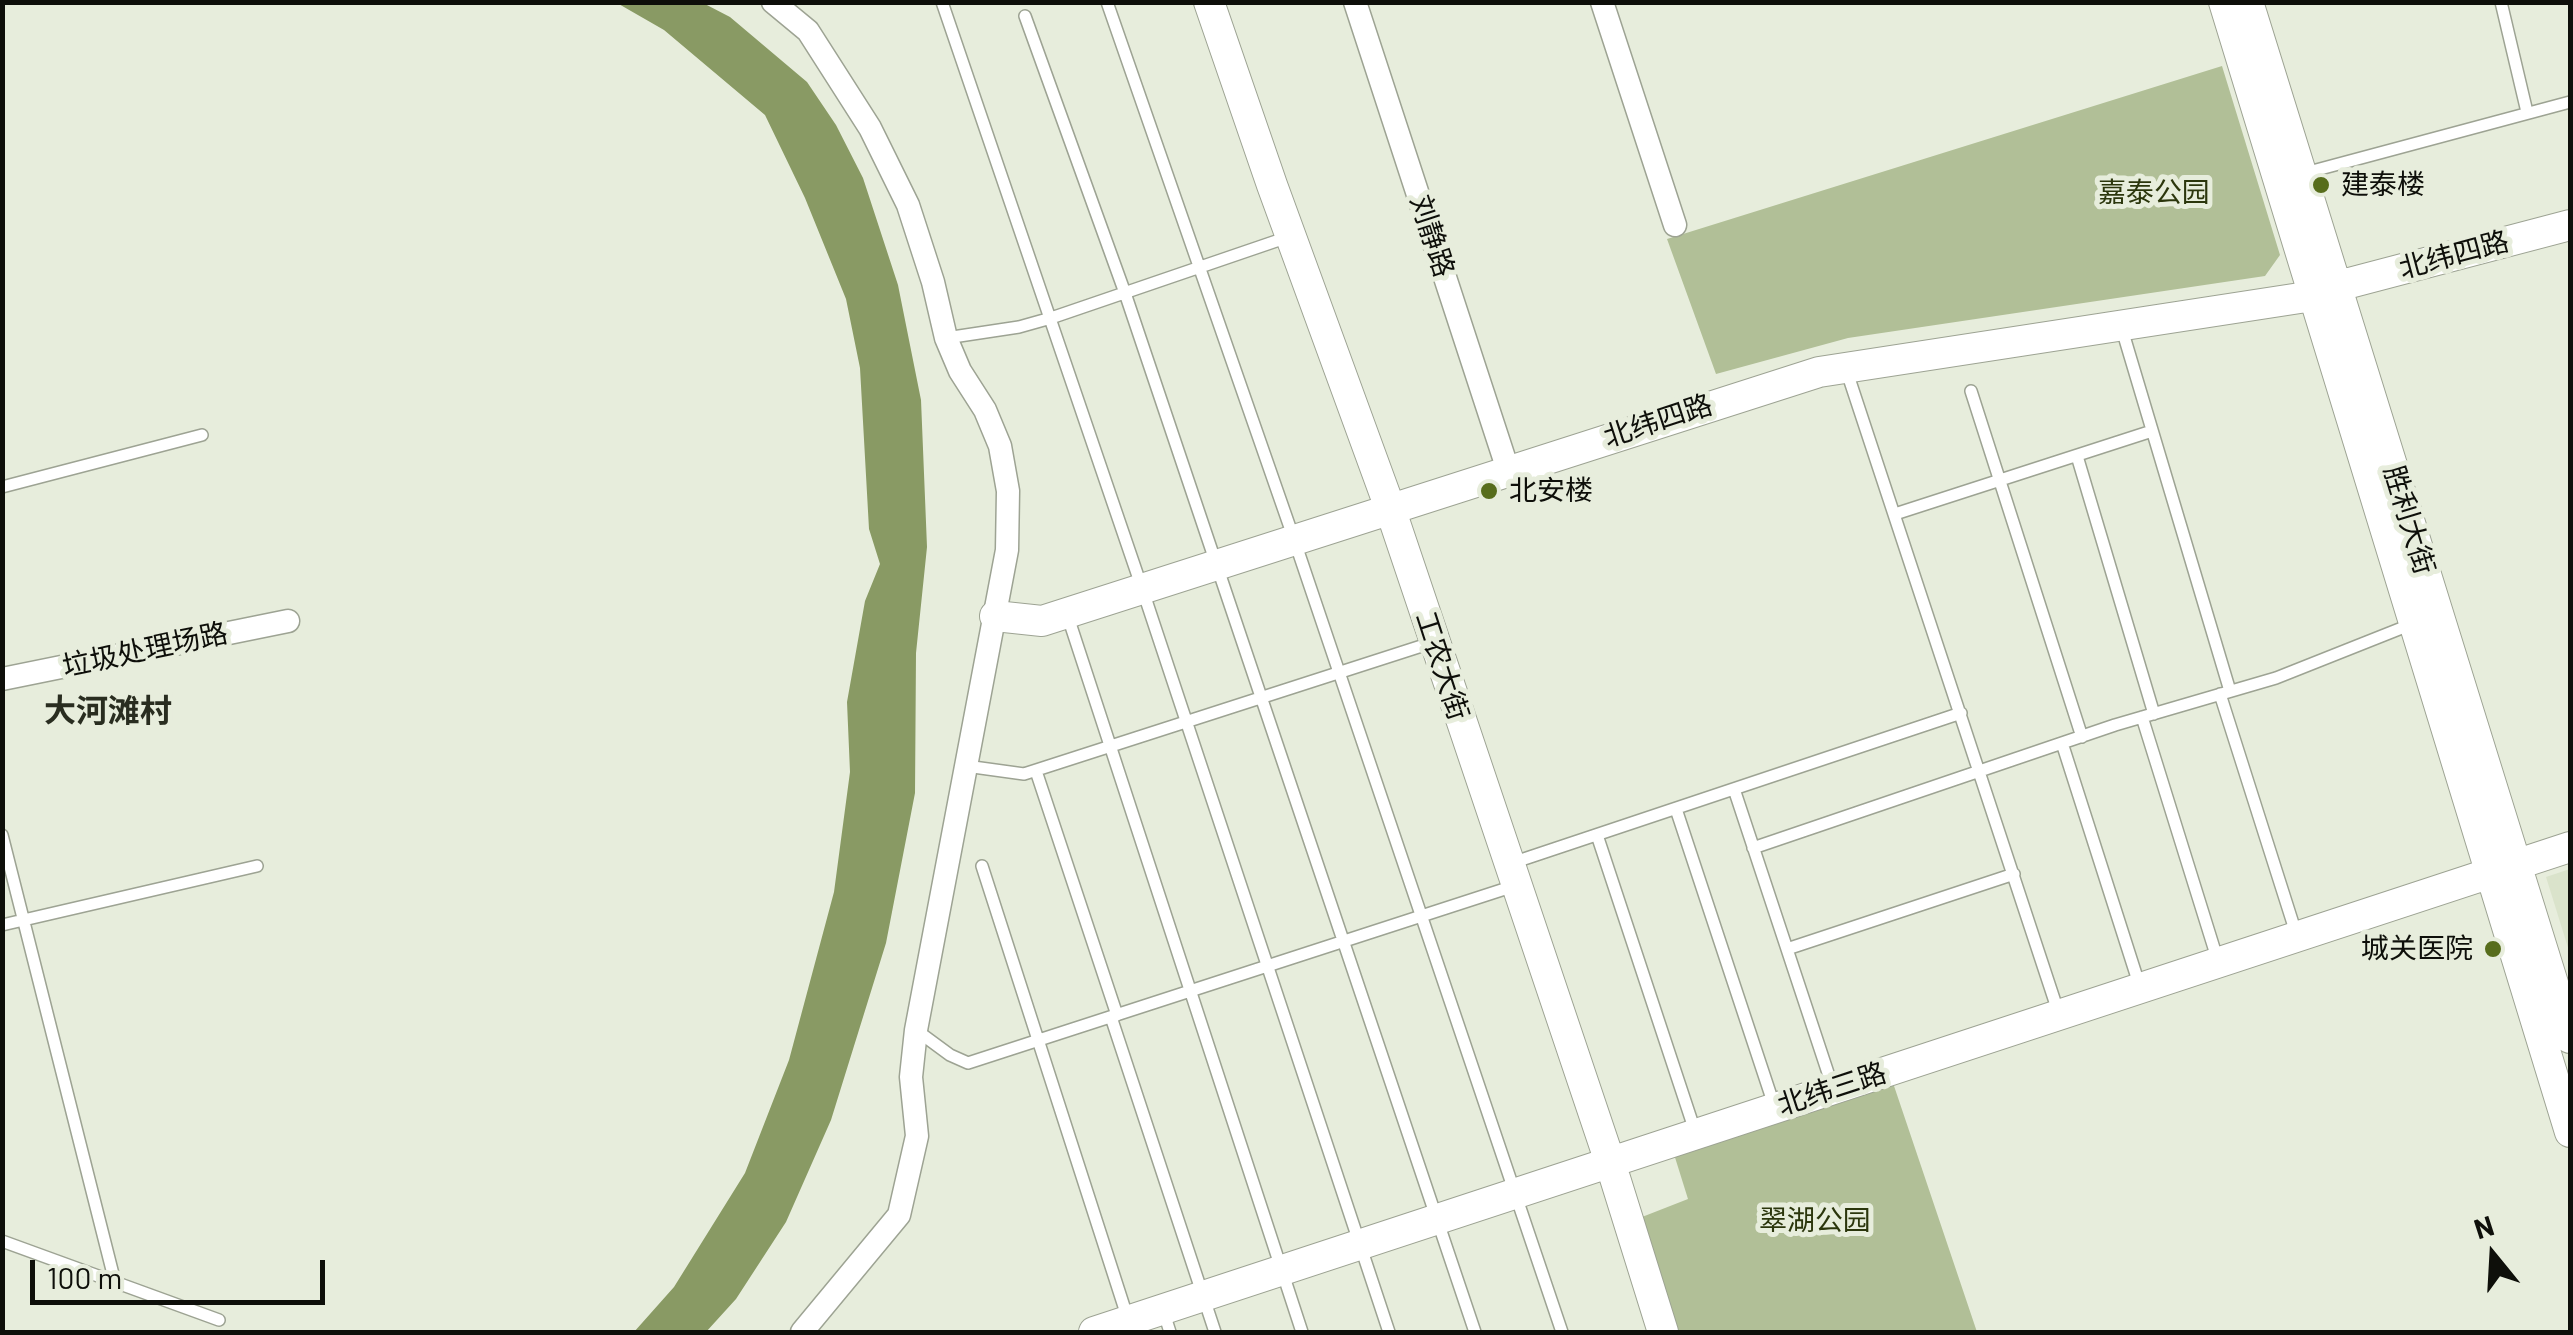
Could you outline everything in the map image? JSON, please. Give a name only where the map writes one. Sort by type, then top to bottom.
[{"type":"street","points":[[773,2],[808,31],[870,128],[908,205],[946,338],[1000,446],[1008,491],[1007,550],[916,1030],[911,1077],[916,1136],[900,1215],[802,1332]]},
{"type":"street","name":"工农大街","points":[[1210,2],[1291,236],[1392,501]]},
{"type":"street","name":"工农大街","points":[[1221,2],[1392,501],[1434,642],[1610,1162],[1663,1332]]},
{"type":"street","name":"刘静路","points":[[1355,2],[1506,464]]},
{"type":"street","points":[[1602,2],[1675,226]]},
{"type":"street","name":"胜利大街","points":[[2224,2],[2320,289],[2503,868]]},
{"type":"street","name":"胜利大街","points":[[2248,2],[2301,174],[2320,289]]},
{"type":"street","name":"北纬四路","points":[[995,616],[1042,620],[1294,539],[1392,501],[1775,371],[2320,289],[2570,225]]},
{"type":"street","name":"垃圾处理场路","points":[[2,679],[288,620]]},
{"type":"street","name":"北纬三路","points":[[1111,1328],[1166,1321],[1203,1297],[1282,1270],[2570,847]]},
{"type":"street","points":[[2503,868],[2570,1038]]},
{"type":"street","points":[[2503,868],[2570,1132]]},
{"type":"lane","points":[[942,2],[1390,1332]]},
{"type":"lane","points":[[1107,2],[1340,672],[1562,1332]]},
{"type":"lane","points":[[2502,2],[2527,112]]},
{"type":"lane","points":[[1025,16],[1125,292],[1475,1332]]},
{"type":"lane","points":[[2301,174],[2570,102]]},
{"type":"lane","points":[[946,338],[1051,318],[1291,236]]},
{"type":"lane","points":[[2119,319],[2297,936]]},
{"type":"lane","points":[[1844,361],[2059,1014]]},
{"type":"lane","points":[[1971,391],[2082,736]]},
{"type":"lane","points":[[1895,514],[2152,431]]},
{"type":"lane","points":[[2,487],[202,434]]},
{"type":"lane","points":[[2076,456],[2218,962]]},
{"type":"lane","points":[[1066,612],[1302,1332]]},
{"type":"lane","points":[[1754,848],[2082,736],[2276,678],[2426,620]]},
{"type":"lane","points":[[966,766],[1024,774],[1434,642]]},
{"type":"lane","points":[[916,1030],[968,1063],[1423,916],[1597,834],[1961,713]]},
{"type":"lane","points":[[2062,744],[2140,987]]},
{"type":"lane","points":[[1036,770],[1215,1332]]},
{"type":"lane","points":[[1734,789],[1832,1088]]},
{"type":"lane","points":[[1676,808],[1775,1108]]},
{"type":"lane","points":[[1597,834],[1696,1134]]},
{"type":"lane","points":[[2,835],[115,1282]]},
{"type":"lane","points":[[2,925],[256,866]]},
{"type":"lane","points":[[982,866],[1040,1040],[1111,1328]]},
{"type":"lane","points":[[1787,949],[2014,874]]},
{"type":"lane","points":[[2,1241],[218,1320]]},
{"type":"shaded area","points":[[617,3],[703,3],[730,17],[807,82],[836,125],[863,178],[898,285],[921,400],[927,547],[916,653],[915,793],[886,943],[831,1120],[786,1222],[736,1299],[706,1332],[634,1332],[674,1287],[745,1173],[789,1060],[834,892],[850,772],[847,702],[865,601],[880,564],[869,529],[860,368],[846,299],[805,198],[765,115],[664,30]]},
{"type":"shaded area","points":[[2570,869],[2570,954],[2546,877]]},
{"type":"green space","name":"嘉泰公园","points":[[2222,66],[2280,255],[2265,276],[1848,338],[1716,374],[1667,239]]},
{"type":"green space","name":"翠湖公园","points":[[1891,1077],[1977,1332],[1679,1332],[1642,1217],[1688,1199],[1673,1151]]},
{"type":"place","name":"建泰楼","points":[[2321,185]]},
{"type":"place","name":"北安楼","points":[[1489,491]]},
{"type":"place","name":"城关医院","points":[[2493,949]]},
{"type":"district","name":"大河滩村","points":[[108,711]]}]
